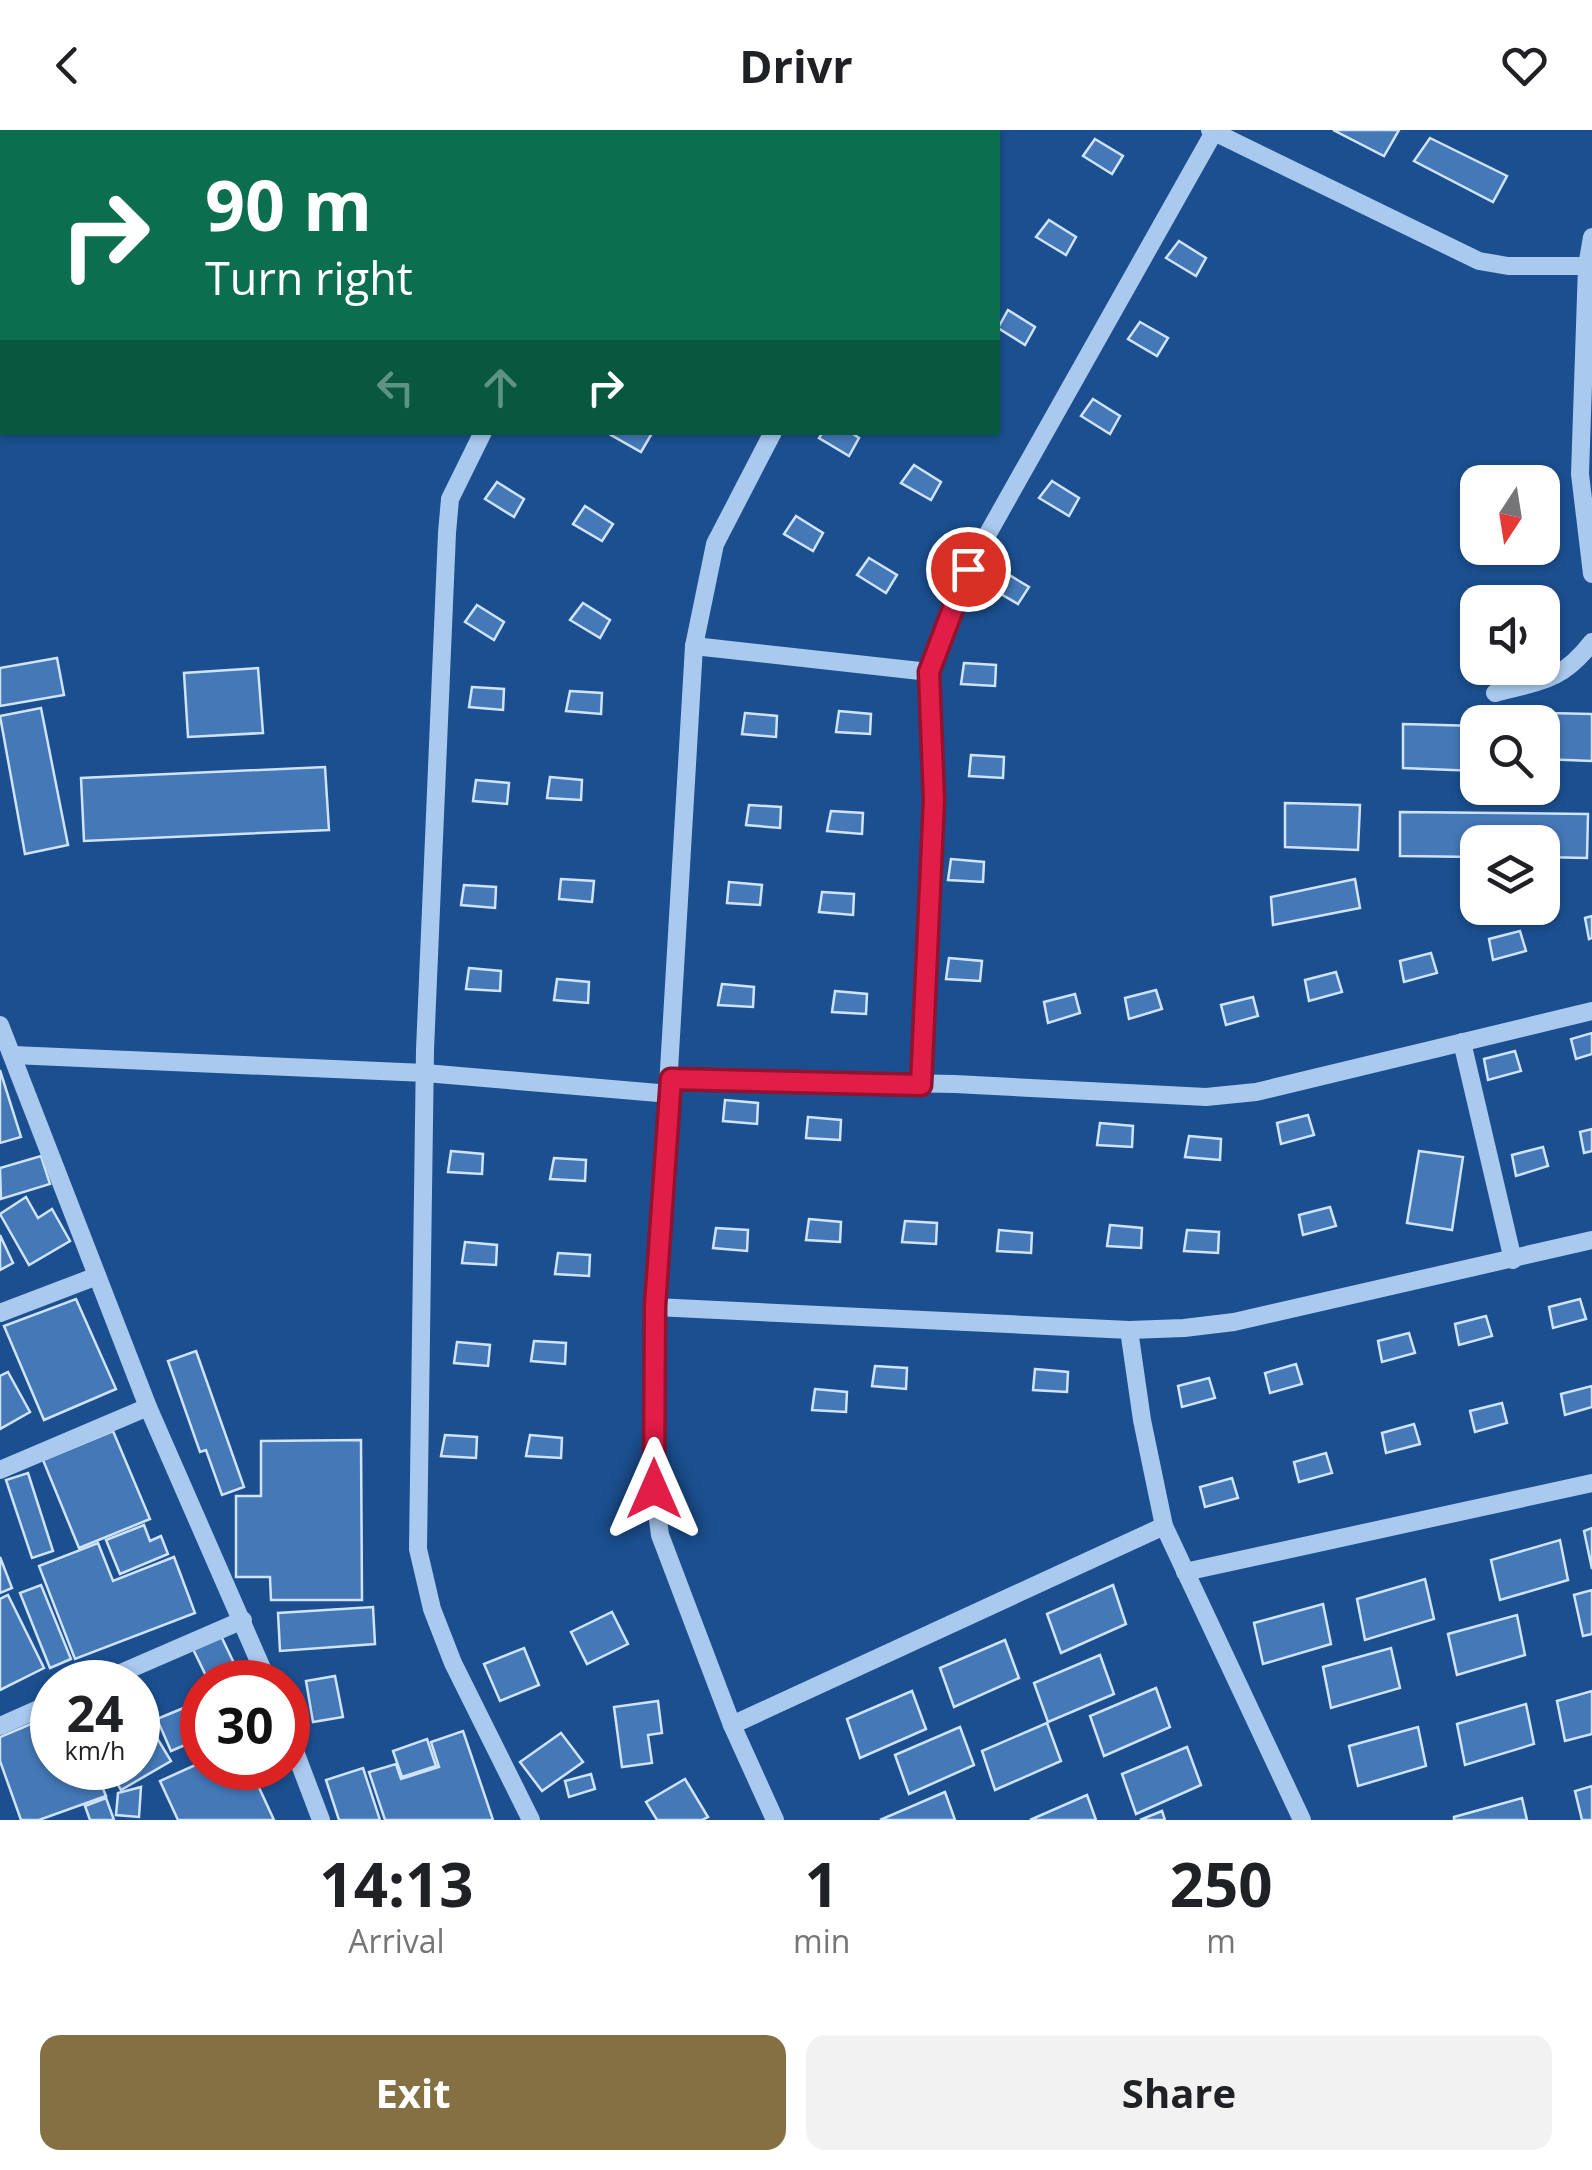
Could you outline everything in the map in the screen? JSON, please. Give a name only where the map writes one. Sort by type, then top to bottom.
[{"type":"street","points":[[921,1085],[934,800],[929,672],[968,569],[1212,131],[1479,261],[1508,266],[1589,266]]},
{"type":"street","points":[[1592,237],[1580,474],[1592,574]]},
{"type":"street","points":[[482,435],[450,499],[447,532],[425,1073],[418,1549],[432,1608],[453,1663],[530,1820]]},
{"type":"street","points":[[772,435],[715,544],[694,646],[655,1306],[654,1489],[660,1534],[732,1725],[775,1820]]},
{"type":"street","points":[[1496,692],[1546,679],[1574,666],[1592,642]]},
{"type":"street","points":[[694,646],[929,672]]},
{"type":"street","points":[[13,1055],[670,1087],[921,1085],[1206,1097],[1256,1092],[1592,1011]]},
{"type":"street","points":[[0,1025],[148,1407],[259,1660]]},
{"type":"street","points":[[1462,1042],[1513,1260]]},
{"type":"street","points":[[655,1306],[1129,1330],[1184,1328],[1234,1322],[1592,1240]]},
{"type":"street","points":[[0,1313],[97,1276]]},
{"type":"street","points":[[1129,1330],[1142,1420],[1164,1526],[1302,1820]]},
{"type":"street","points":[[0,1470],[148,1407]]},
{"type":"street","points":[[1185,1572],[1592,1482]]},
{"type":"street","points":[[732,1725],[1164,1526]]},
{"type":"street","points":[[151,1660],[244,1620]]},
{"type":"street","points":[[0,1726],[30,1713]]},
{"type":"street","points":[[310,1789],[322,1820]]},
{"type":"building","points":[[1333,130],[1399,130],[1384,156]]},
{"type":"building","points":[[1430,138],[1507,176],[1493,202],[1414,161]]},
{"type":"building","points":[[1095,139],[1123,156],[1112,174],[1083,156]]},
{"type":"building","points":[[1049,220],[1076,237],[1066,255],[1036,237]]},
{"type":"building","points":[[1179,241],[1206,258],[1196,276],[1166,258]]},
{"type":"building","points":[[1008,310],[1035,327],[1025,345],[1000,329]]},
{"type":"building","points":[[1140,322],[1168,338],[1157,356],[1128,339]]},
{"type":"building","points":[[1093,399],[1120,416],[1110,434],[1081,416]]},
{"type":"building","points":[[611,435],[651,435],[641,452]]},
{"type":"building","points":[[854,435],[859,438],[849,456],[819,438]]},
{"type":"building","points":[[914,465],[941,482],[931,500],[901,483]]},
{"type":"building","points":[[1052,481],[1079,498],[1069,516],[1039,498]]},
{"type":"building","points":[[497,482],[524,499],[514,517],[485,499]]},
{"type":"building","points":[[585,506],[613,524],[602,541],[573,524]]},
{"type":"building","points":[[796,516],[823,533],[813,551],[784,534]]},
{"type":"building","points":[[869,558],[897,575],[886,593],[857,575]]},
{"type":"building","points":[[1001,570],[1029,587],[1018,604],[989,587]]},
{"type":"building","points":[[583,603],[610,620],[600,638],[570,620]]},
{"type":"building","points":[[477,605],[504,622],[494,640],[465,622]]},
{"type":"building","points":[[57,658],[64,695],[0,706],[0,668]]},
{"type":"building","points":[[964,663],[996,665],[995,686],[961,684]]},
{"type":"building","points":[[258,668],[263,733],[188,737],[184,673]]},
{"type":"building","points":[[472,687],[504,689],[503,710],[469,707]]},
{"type":"building","points":[[570,691],[602,693],[601,714],[566,711]]},
{"type":"building","points":[[41,708],[68,845],[25,854],[0,716]]},
{"type":"building","points":[[839,711],[871,714],[870,734],[836,732]]},
{"type":"building","points":[[745,713],[777,716],[776,737],[742,734]]},
{"type":"building","points":[[1560,713],[1592,714],[1592,761],[1560,760]]},
{"type":"building","points":[[1403,724],[1460,726],[1460,770],[1403,768]]},
{"type":"building","points":[[971,755],[1004,757],[1003,778],[969,776]]},
{"type":"building","points":[[325,767],[329,830],[84,841],[81,778]]},
{"type":"building","points":[[550,777],[582,780],[581,800],[547,798]]},
{"type":"building","points":[[476,780],[509,783],[507,804],[473,801]]},
{"type":"building","points":[[1285,803],[1360,805],[1358,850],[1285,847]]},
{"type":"building","points":[[749,805],[781,807],[780,828],[746,825]]},
{"type":"building","points":[[831,811],[863,813],[862,834],[827,831]]},
{"type":"building","points":[[1400,812],[1588,814],[1587,858],[1560,857],[1560,825],[1460,825],[1460,857],[1400,856]]},
{"type":"building","points":[[951,859],[984,862],[983,882],[948,880]]},
{"type":"building","points":[[561,879],[594,881],[592,902],[559,899]]},
{"type":"building","points":[[1355,879],[1360,908],[1273,925],[1271,897]]},
{"type":"building","points":[[729,882],[762,885],[760,905],[727,903]]},
{"type":"building","points":[[464,885],[496,887],[495,908],[461,905]]},
{"type":"building","points":[[822,892],[854,894],[853,915],[819,912]]},
{"type":"building","points":[[1592,916],[1592,938],[1589,939],[1585,918]]},
{"type":"building","points":[[1520,931],[1526,951],[1493,960],[1489,939]]},
{"type":"building","points":[[1431,953],[1437,973],[1404,982],[1400,961]]},
{"type":"building","points":[[949,958],[982,961],[980,981],[946,979]]},
{"type":"building","points":[[469,968],[501,971],[500,991],[466,989]]},
{"type":"building","points":[[1336,972],[1342,992],[1309,1001],[1305,980]]},
{"type":"building","points":[[557,979],[589,982],[588,1003],[554,1000]]},
{"type":"building","points":[[722,984],[754,987],[753,1007],[718,1005]]},
{"type":"building","points":[[1156,990],[1162,1009],[1129,1019],[1125,998]]},
{"type":"building","points":[[835,991],[867,994],[866,1014],[832,1012]]},
{"type":"building","points":[[1075,994],[1080,1013],[1048,1023],[1044,1002]]},
{"type":"building","points":[[1253,997],[1258,1016],[1226,1025],[1221,1005]]},
{"type":"building","points":[[1592,1033],[1592,1054],[1576,1059],[1571,1039]]},
{"type":"building","points":[[1515,1051],[1521,1071],[1488,1080],[1484,1059]]},
{"type":"building","points":[[0,1070],[21,1137],[0,1143]]},
{"type":"building","points":[[725,1100],[758,1103],[757,1124],[723,1121]]},
{"type":"building","points":[[1308,1115],[1314,1135],[1281,1144],[1277,1123]]},
{"type":"building","points":[[808,1117],[841,1120],[840,1140],[806,1138]]},
{"type":"building","points":[[1100,1123],[1133,1126],[1132,1147],[1097,1145]]},
{"type":"building","points":[[1592,1129],[1592,1151],[1584,1153],[1580,1132]]},
{"type":"building","points":[[1189,1136],[1221,1139],[1220,1160],[1185,1157]]},
{"type":"building","points":[[1543,1147],[1548,1166],[1516,1176],[1512,1155]]},
{"type":"building","points":[[451,1151],[483,1154],[482,1174],[448,1172]]},
{"type":"building","points":[[1419,1151],[1463,1157],[1452,1230],[1407,1223]]},
{"type":"building","points":[[41,1156],[50,1184],[1,1199],[0,1168]]},
{"type":"building","points":[[554,1158],[586,1160],[585,1181],[550,1179]]},
{"type":"building","points":[[26,1197],[38,1218],[52,1209],[70,1241],[29,1265],[0,1214]]},
{"type":"building","points":[[1330,1207],[1336,1226],[1303,1235],[1299,1215]]},
{"type":"building","points":[[809,1219],[841,1222],[840,1242],[806,1240]]},
{"type":"building","points":[[905,1221],[937,1223],[936,1244],[902,1242]]},
{"type":"building","points":[[1110,1225],[1142,1228],[1141,1248],[1107,1246]]},
{"type":"building","points":[[716,1228],[748,1230],[747,1251],[713,1248]]},
{"type":"building","points":[[999,1230],[1032,1233],[1031,1253],[997,1251]]},
{"type":"building","points":[[1187,1230],[1219,1232],[1218,1253],[1184,1251]]},
{"type":"building","points":[[0,1235],[13,1263],[0,1270]]},
{"type":"building","points":[[465,1242],[497,1245],[496,1265],[462,1263]]},
{"type":"building","points":[[558,1253],[590,1255],[589,1276],[555,1274]]},
{"type":"building","points":[[76,1299],[116,1389],[44,1420],[4,1326]]},
{"type":"building","points":[[1580,1299],[1586,1319],[1553,1328],[1549,1307]]},
{"type":"building","points":[[1486,1316],[1492,1336],[1459,1345],[1455,1324]]},
{"type":"building","points":[[1409,1333],[1415,1353],[1382,1362],[1378,1341]]},
{"type":"building","points":[[534,1341],[566,1343],[565,1364],[531,1361]]},
{"type":"building","points":[[457,1342],[490,1345],[488,1366],[454,1363]]},
{"type":"building","points":[[196,1351],[244,1487],[222,1495],[206,1450],[200,1452],[168,1361]]},
{"type":"building","points":[[1296,1364],[1302,1384],[1270,1393],[1265,1373]]},
{"type":"building","points":[[875,1366],[907,1368],[906,1389],[872,1386]]},
{"type":"building","points":[[1035,1369],[1068,1372],[1067,1392],[1033,1390]]},
{"type":"building","points":[[8,1372],[30,1412],[0,1429],[0,1376]]},
{"type":"building","points":[[1209,1378],[1215,1398],[1182,1407],[1178,1386]]},
{"type":"building","points":[[1592,1386],[1592,1407],[1565,1415],[1561,1394]]},
{"type":"building","points":[[815,1389],[847,1392],[846,1412],[812,1410]]},
{"type":"building","points":[[1502,1403],[1507,1423],[1475,1432],[1470,1411]]},
{"type":"building","points":[[1414,1424],[1420,1444],[1386,1453],[1382,1433]]},
{"type":"building","points":[[113,1431],[150,1519],[79,1548],[43,1460]]},
{"type":"building","points":[[445,1435],[477,1437],[476,1458],[441,1456]]},
{"type":"building","points":[[530,1435],[562,1438],[561,1458],[526,1456]]},
{"type":"building","points":[[361,1440],[362,1600],[271,1600],[270,1577],[236,1577],[236,1496],[261,1496],[261,1441]]},
{"type":"building","points":[[1326,1453],[1332,1473],[1299,1482],[1294,1462]]},
{"type":"building","points":[[28,1473],[53,1551],[32,1558],[6,1480]]},
{"type":"building","points":[[1232,1478],[1238,1498],[1205,1507],[1200,1487]]},
{"type":"building","points":[[144,1525],[150,1541],[161,1536],[168,1554],[120,1574],[106,1540]]},
{"type":"building","points":[[1592,1528],[1592,1569],[1584,1531]]},
{"type":"building","points":[[1560,1540],[1568,1580],[1500,1600],[1491,1560]]},
{"type":"building","points":[[98,1543],[113,1581],[174,1557],[195,1613],[75,1659],[39,1566]]},
{"type":"building","points":[[0,1557],[12,1588],[0,1593]]},
{"type":"building","points":[[1425,1579],[1434,1619],[1365,1640],[1357,1599]]},
{"type":"building","points":[[41,1585],[71,1659],[47,1660],[20,1593]]},
{"type":"building","points":[[1113,1585],[1126,1624],[1061,1653],[1047,1614]]},
{"type":"building","points":[[1592,1590],[1592,1634],[1583,1636],[1574,1595]]},
{"type":"building","points":[[8,1595],[40,1660],[30,1660],[30,1675],[0,1690],[0,1599]]},
{"type":"building","points":[[1323,1604],[1331,1644],[1263,1664],[1254,1623]]},
{"type":"building","points":[[373,1607],[375,1644],[280,1651],[278,1613]]},
{"type":"building","points":[[612,1612],[628,1644],[587,1664],[571,1632]]},
{"type":"building","points":[[1517,1615],[1525,1655],[1457,1675],[1448,1634]]},
{"type":"building","points":[[221,1636],[232,1660],[198,1660],[193,1649]]},
{"type":"building","points":[[1005,1640],[1019,1678],[954,1707],[940,1668]]},
{"type":"building","points":[[524,1648],[539,1685],[500,1701],[484,1664]]},
{"type":"building","points":[[1391,1648],[1400,1688],[1331,1708],[1323,1667]]},
{"type":"building","points":[[1100,1655],[1114,1694],[1048,1722],[1034,1683]]},
{"type":"building","points":[[335,1676],[343,1717],[313,1722],[310,1680]]},
{"type":"building","points":[[1156,1688],[1170,1727],[1104,1756],[1090,1716]]},
{"type":"building","points":[[912,1691],[926,1729],[860,1758],[847,1719]]},
{"type":"building","points":[[1592,1691],[1592,1734],[1565,1741],[1557,1701]]},
{"type":"building","points":[[658,1701],[662,1733],[648,1735],[652,1763],[622,1767],[614,1707]]},
{"type":"building","points":[[1526,1704],[1534,1744],[1465,1765],[1457,1724]]},
{"type":"building","points":[[180,1709],[180,1747],[171,1751],[160,1718]]},
{"type":"building","points":[[1047,1723],[1061,1761],[995,1790],[982,1751]]},
{"type":"building","points":[[30,1724],[30,1790],[104,1790],[106,1796],[39,1820],[21,1820],[0,1761],[0,1737]]},
{"type":"building","points":[[960,1727],[974,1765],[909,1794],[895,1755]]},
{"type":"building","points":[[1418,1727],[1426,1766],[1358,1786],[1349,1746]]},
{"type":"building","points":[[463,1731],[493,1820],[385,1820],[369,1772],[396,1764],[401,1779],[439,1767],[431,1742]]},
{"type":"building","points":[[561,1733],[583,1762],[542,1791],[520,1762]]},
{"type":"building","points":[[427,1739],[436,1766],[402,1777],[393,1751]]},
{"type":"building","points":[[160,1743],[171,1761],[160,1767]]},
{"type":"building","points":[[1187,1747],[1201,1785],[1136,1814],[1122,1774]]},
{"type":"building","points":[[363,1768],[380,1820],[339,1820],[326,1780]]},
{"type":"building","points":[[180,1772],[180,1790],[260,1790],[274,1820],[178,1820],[160,1781]]},
{"type":"building","points":[[591,1774],[595,1789],[569,1797],[565,1781]]},
{"type":"building","points":[[685,1779],[708,1817],[657,1820],[646,1802]]},
{"type":"building","points":[[1592,1786],[1592,1820],[1582,1820],[1575,1791]]},
{"type":"building","points":[[141,1790],[139,1817],[116,1815],[118,1793]]},
{"type":"building","points":[[945,1792],[955,1820],[880,1820]]},
{"type":"building","points":[[1087,1795],[1096,1820],[1030,1820]]},
{"type":"building","points":[[106,1798],[114,1820],[90,1820],[85,1806]]},
{"type":"building","points":[[1522,1798],[1527,1820],[1454,1820],[1454,1817]]},
{"type":"building","points":[[1162,1811],[1165,1820],[1140,1820]]},
{"type":"route","points":[[654,1489],[655,1306],[671,1079],[921,1085],[934,800],[929,672],[968,569]]}]
